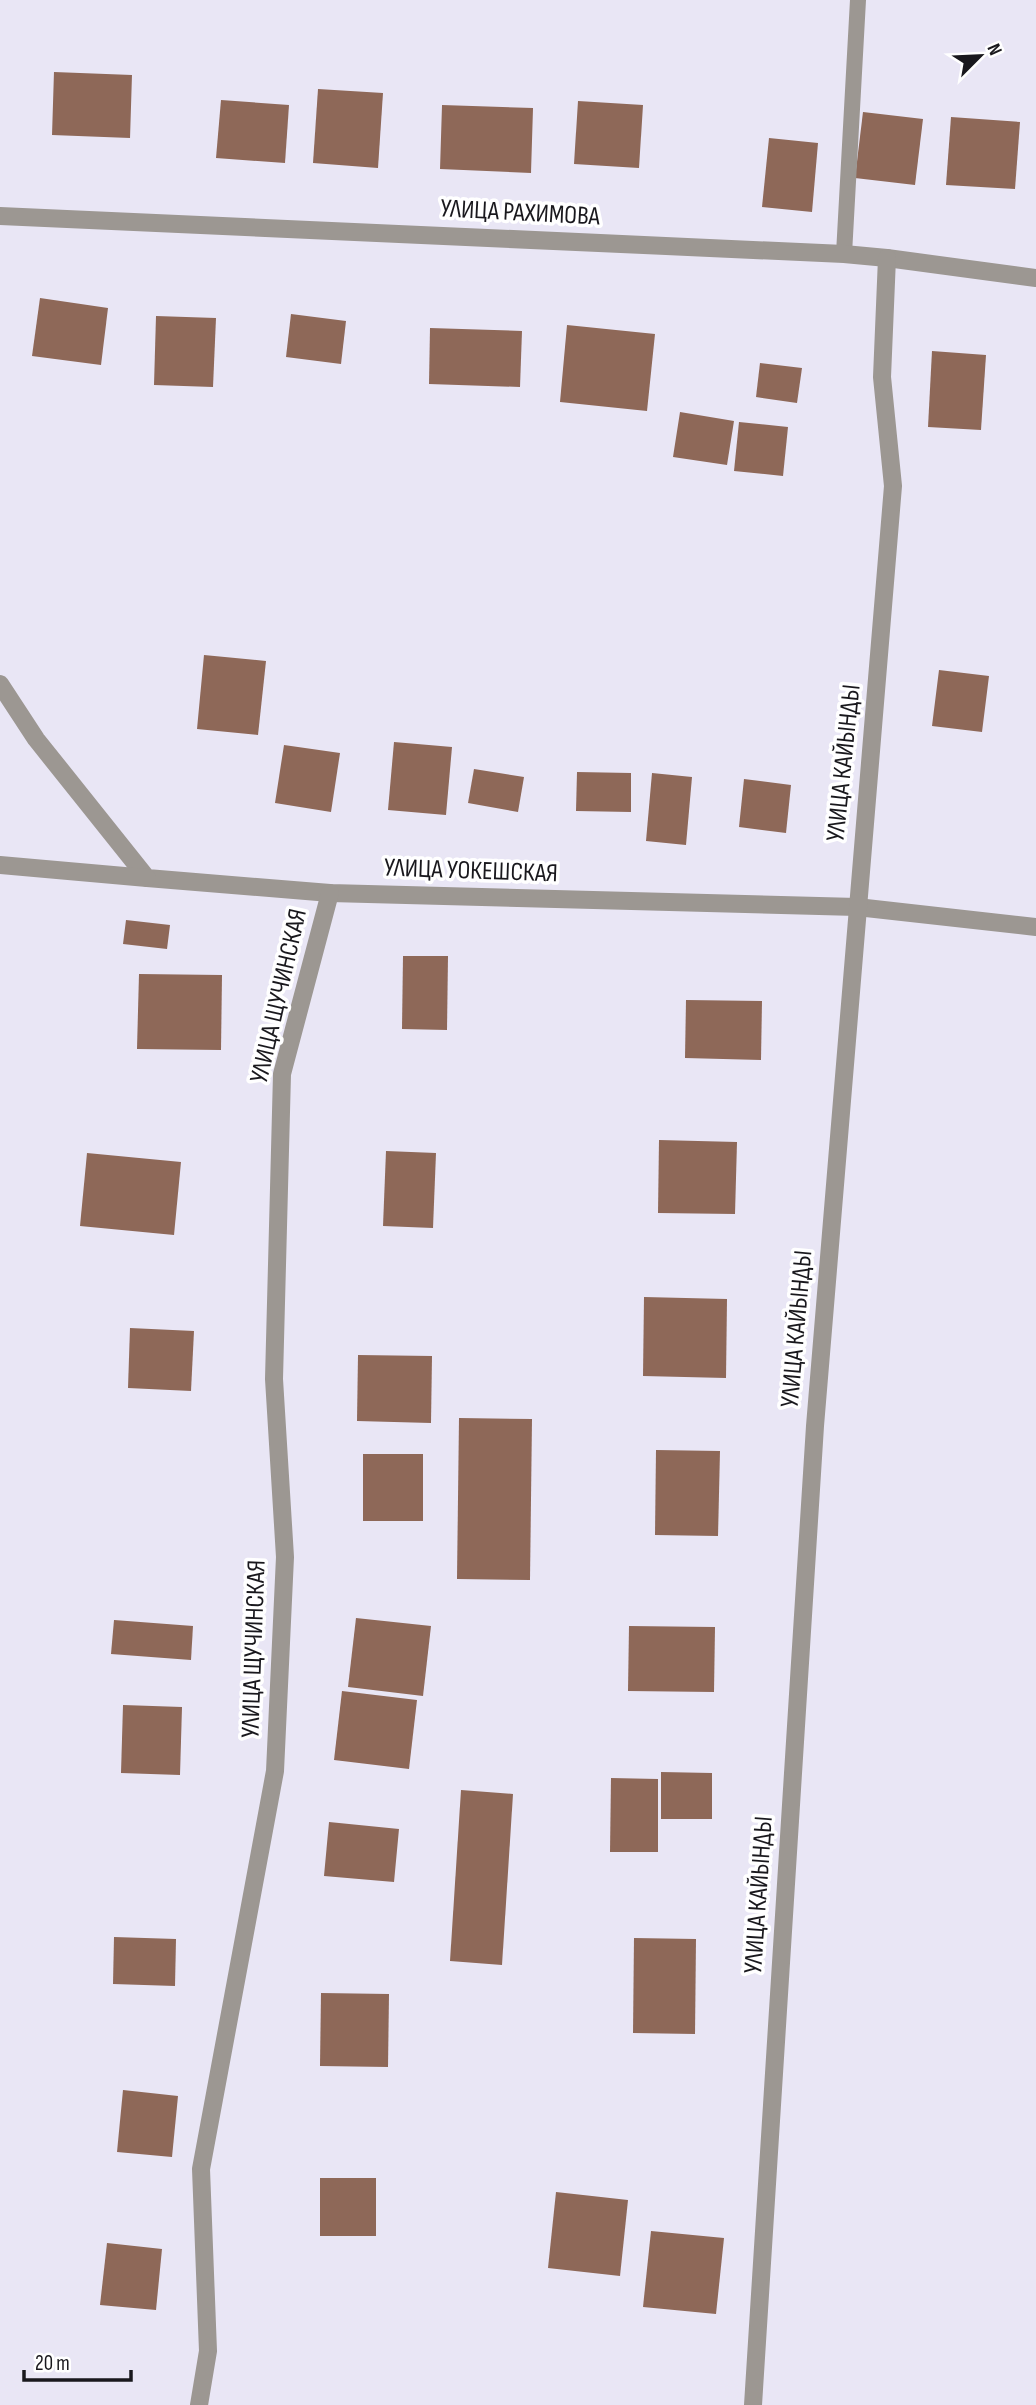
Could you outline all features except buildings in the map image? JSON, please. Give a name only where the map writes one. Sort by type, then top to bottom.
[{"type":"street","name":"УЛИЦА РАХИМОВА","points":[[0,216],[844,254],[1036,278]]},
{"type":"street","name":"УЛИЦА КАЙЫНДЫ","points":[[753,2405],[815,1426],[893,486],[882,377],[887,258]]},
{"type":"street","points":[[0,684],[36,739],[147,878]]},
{"type":"street","name":"УЛИЦА УОКЕШСКАЯ","points":[[0,865],[330,893],[857,907],[1036,927]]},
{"type":"street","name":"УЛИЦА ЩУЧИНСКАЯ","points":[[198,2405],[208,2351],[201,2169],[275,1771],[285,1557],[274,1379],[282,1074],[330,893]]},
{"type":"lane","points":[[844,254],[858,0]]}]
